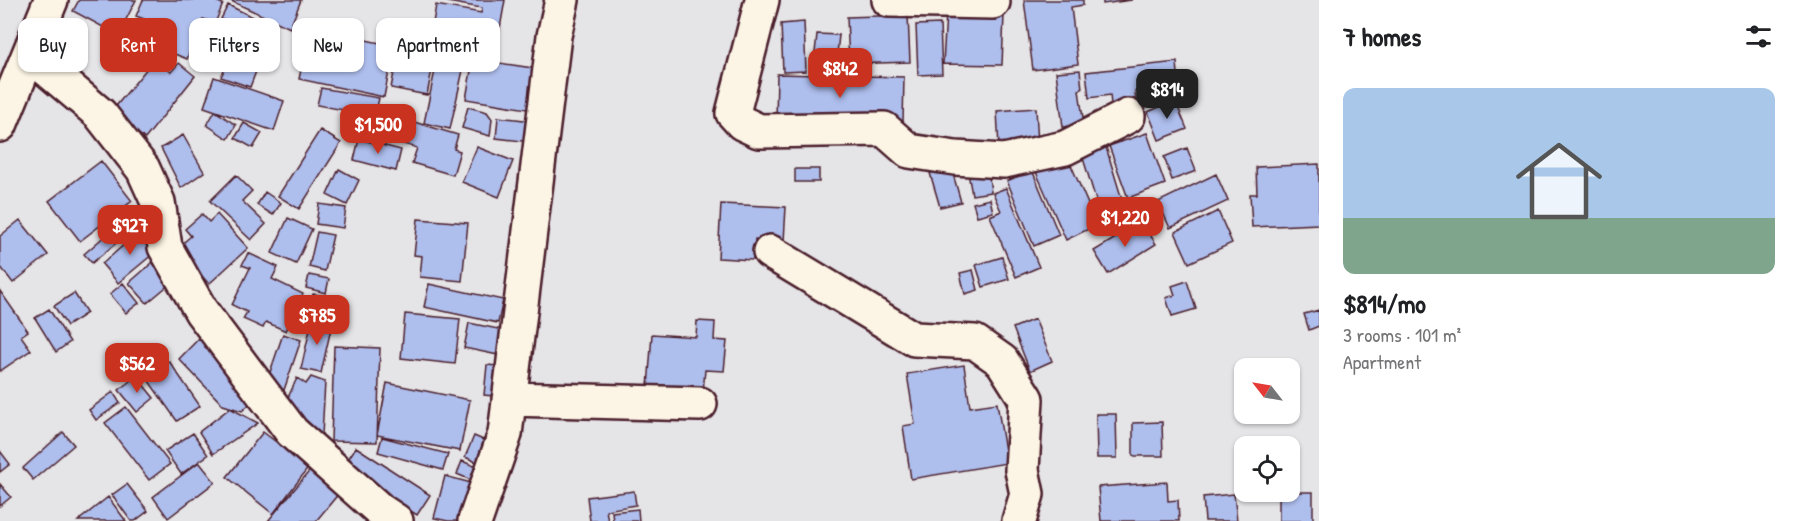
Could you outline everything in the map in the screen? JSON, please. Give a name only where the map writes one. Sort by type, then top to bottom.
[{"type":"street","points":[[44,18],[51,0]]},
{"type":"street","points":[[475,521],[505,434],[554,36],[562,0]]},
{"type":"street","points":[[762,0],[733,113],[742,123],[759,130],[884,129],[909,151],[955,158],[1004,161],[1065,148],[1128,116]]},
{"type":"street","points":[[889,0],[993,2]]},
{"type":"street","points":[[0,125],[22,72]]},
{"type":"street","points":[[50,72],[100,114],[143,169],[158,202],[165,247],[196,302],[292,432],[381,511],[396,521]]},
{"type":"street","points":[[770,252],[914,339],[975,342],[1002,361],[1026,399],[1022,470],[1027,494],[1019,521]]},
{"type":"street","points":[[509,399],[700,404]]},
{"type":"building","points":[[79,0],[136,0],[127,18],[100,18],[100,25],[73,11]]},
{"type":"building","points":[[143,0],[213,0],[223,4],[217,18],[189,18],[187,59],[177,55],[177,18],[136,16]]},
{"type":"building","points":[[229,0],[301,0],[290,28],[280,23],[280,18],[268,18]]},
{"type":"building","points":[[448,0],[505,0],[500,29],[500,18],[434,18],[436,5],[481,13],[482,8],[448,2]]},
{"type":"building","points":[[1024,0],[1083,0],[1083,5],[1071,7],[1078,64],[1033,70]]},
{"type":"building","points":[[1103,0],[1132,0],[1103,4]]},
{"type":"building","points":[[228,5],[255,18],[222,18]]},
{"type":"building","points":[[946,13],[1004,15],[1002,65],[943,64]]},
{"type":"building","points":[[908,15],[910,62],[849,64],[847,17]]},
{"type":"building","points":[[804,22],[806,71],[783,72],[781,24]]},
{"type":"building","points":[[940,24],[942,74],[918,75],[916,25]]},
{"type":"building","points":[[817,34],[839,35],[837,54],[815,53]]},
{"type":"building","points":[[364,40],[376,42],[376,72],[389,72],[384,97],[299,79],[301,72],[364,72]]},
{"type":"building","points":[[1177,62],[1179,86],[1135,91],[1137,111],[1112,114],[1110,95],[1089,98],[1086,72]]},
{"type":"building","points":[[179,63],[195,76],[145,139],[112,111],[144,72],[177,72]]},
{"type":"building","points":[[500,63],[539,69],[533,110],[466,99],[471,72],[500,72]]},
{"type":"building","points":[[1080,70],[1082,89],[1079,90],[1084,125],[1063,127],[1056,72]]},
{"type":"building","points":[[223,72],[256,72],[250,87],[221,77]]},
{"type":"building","points":[[394,72],[432,72],[427,95],[391,88]]},
{"type":"building","points":[[435,72],[463,72],[450,129],[424,123]]},
{"type":"building","points":[[777,74],[904,77],[903,123],[776,121]]},
{"type":"building","points":[[214,77],[284,101],[274,131],[204,107]]},
{"type":"building","points":[[321,88],[379,98],[375,116],[317,105]]},
{"type":"building","points":[[1175,100],[1187,129],[1159,140],[1148,112]]},
{"type":"building","points":[[468,107],[487,112],[492,119],[490,136],[462,128]]},
{"type":"building","points":[[1036,108],[1038,145],[999,148],[997,111]]},
{"type":"building","points":[[215,111],[236,125],[228,139],[207,125]]},
{"type":"building","points":[[387,114],[458,135],[454,149],[460,151],[453,175],[412,163],[417,148],[381,137]]},
{"type":"building","points":[[498,117],[532,121],[530,142],[496,138]]},
{"type":"building","points":[[244,123],[262,133],[253,148],[235,138]]},
{"type":"building","points":[[320,130],[341,143],[299,209],[278,196]]},
{"type":"building","points":[[1147,133],[1165,184],[1128,198],[1109,146]]},
{"type":"building","points":[[183,135],[204,172],[181,188],[161,148]]},
{"type":"building","points":[[359,139],[401,150],[396,171],[354,160]]},
{"type":"building","points":[[477,147],[513,161],[499,197],[462,182]]},
{"type":"building","points":[[1106,147],[1123,203],[1099,210],[1082,155]]},
{"type":"building","points":[[1187,148],[1196,171],[1172,180],[1164,157]]},
{"type":"building","points":[[1068,158],[1097,225],[1066,240],[1036,172]]},
{"type":"building","points":[[101,161],[132,201],[80,241],[49,201]]},
{"type":"building","points":[[1319,164],[1319,224],[1252,227],[1250,194],[1257,194],[1256,167]]},
{"type":"building","points":[[951,167],[961,202],[940,207],[930,173]]},
{"type":"building","points":[[339,169],[359,180],[347,205],[327,195]]},
{"type":"building","points":[[795,169],[819,169],[819,182],[795,182]]},
{"type":"building","points":[[988,170],[991,192],[972,195],[968,173]]},
{"type":"building","points":[[1032,170],[1059,235],[1034,246],[1007,181]]},
{"type":"building","points":[[1216,174],[1228,201],[1170,228],[1158,202]]},
{"type":"building","points":[[236,175],[252,191],[242,201],[266,224],[251,240],[210,201]]},
{"type":"building","points":[[1006,188],[1039,267],[1016,277],[990,216],[1001,211],[993,193]]},
{"type":"building","points":[[265,192],[281,203],[273,215],[257,205]]},
{"type":"building","points":[[990,199],[993,212],[977,216],[973,203]]},
{"type":"building","points":[[319,204],[346,208],[343,228],[316,224]]},
{"type":"building","points":[[721,204],[786,207],[784,241],[755,239],[753,260],[718,258]]},
{"type":"building","points":[[1218,211],[1232,243],[1189,263],[1175,232]]},
{"type":"building","points":[[202,214],[209,222],[217,214],[248,248],[209,284],[177,248],[191,236],[185,229]]},
{"type":"building","points":[[129,215],[138,225],[92,263],[84,254]]},
{"type":"building","points":[[288,218],[312,229],[296,264],[272,253]]},
{"type":"building","points":[[418,219],[468,223],[462,281],[420,277],[422,256],[414,255]]},
{"type":"building","points":[[20,220],[48,255],[13,283],[0,266],[0,236]]},
{"type":"building","points":[[1142,222],[1156,244],[1108,274],[1094,251]]},
{"type":"building","points":[[142,229],[159,249],[118,283],[102,264]]},
{"type":"building","points":[[317,232],[333,235],[325,271],[309,267]]},
{"type":"building","points":[[248,253],[278,267],[272,279],[303,294],[286,331],[266,322],[263,328],[243,319],[247,312],[232,305],[250,268],[242,265]]},
{"type":"building","points":[[1002,257],[1009,279],[983,287],[976,265]]},
{"type":"building","points":[[153,262],[171,283],[147,303],[129,283]]},
{"type":"building","points":[[973,270],[978,290],[965,294],[960,273]]},
{"type":"building","points":[[309,275],[329,279],[326,293],[306,288]]},
{"type":"building","points":[[1187,281],[1196,309],[1172,316],[1166,298],[1175,295],[1172,286]]},
{"type":"building","points":[[123,283],[139,303],[126,313],[110,294]]},
{"type":"building","points":[[429,284],[503,300],[498,323],[424,307]]},
{"type":"building","points":[[0,291],[28,331],[21,336],[31,350],[0,371]]},
{"type":"building","points":[[74,293],[87,313],[67,326],[54,306]]},
{"type":"building","points":[[313,294],[329,296],[326,316],[310,314]]},
{"type":"building","points":[[49,309],[70,342],[56,352],[35,318]]},
{"type":"building","points":[[1319,310],[1319,326],[1309,330],[1304,314]]},
{"type":"building","points":[[405,314],[460,319],[455,364],[401,358]]},
{"type":"building","points":[[1035,319],[1052,361],[1030,371],[1013,328]]},
{"type":"building","points":[[312,320],[332,324],[321,373],[301,369]]},
{"type":"building","points":[[697,321],[715,322],[714,340],[727,341],[724,371],[705,370],[703,392],[648,387],[652,334],[696,337]]},
{"type":"building","points":[[469,323],[508,331],[503,356],[464,348]]},
{"type":"building","points":[[208,329],[252,402],[242,411],[223,405],[179,359]]},
{"type":"building","points":[[283,334],[301,340],[284,390],[266,384]]},
{"type":"building","points":[[334,346],[380,348],[377,442],[331,441]]},
{"type":"building","points":[[169,361],[200,406],[177,421],[146,377]]},
{"type":"building","points":[[487,365],[507,367],[504,397],[484,395]]},
{"type":"building","points":[[964,365],[970,407],[997,403],[1007,463],[911,479],[903,426],[915,424],[907,374]]},
{"type":"building","points":[[136,376],[154,398],[137,412],[119,390]]},
{"type":"building","points":[[311,377],[325,382],[322,435],[285,404],[297,378],[306,384]]},
{"type":"building","points":[[387,383],[470,400],[460,451],[377,435]]},
{"type":"building","points":[[113,392],[120,403],[96,420],[89,410]]},
{"type":"building","points":[[126,407],[170,464],[149,480],[105,423]]},
{"type":"building","points":[[230,408],[258,423],[213,454],[199,432]]},
{"type":"building","points":[[1096,414],[1116,414],[1117,458],[1097,458]]},
{"type":"building","points":[[1162,422],[1163,456],[1133,456],[1133,423]]},
{"type":"building","points":[[63,432],[74,445],[33,480],[23,468]]},
{"type":"building","points":[[263,432],[309,467],[273,514],[227,477]]},
{"type":"building","points":[[193,433],[208,455],[181,474],[165,451]]},
{"type":"building","points":[[474,436],[497,446],[488,467],[465,457]]},
{"type":"building","points":[[382,437],[448,454],[443,470],[378,452]]},
{"type":"building","points":[[356,447],[430,495],[417,515],[343,467]]},
{"type":"building","points":[[0,451],[10,464],[0,472]]},
{"type":"building","points":[[462,461],[486,471],[480,484],[457,474]]},
{"type":"building","points":[[199,462],[215,482],[168,518],[153,497]]},
{"type":"building","points":[[312,468],[340,492],[316,521],[268,521]]},
{"type":"building","points":[[445,476],[475,484],[465,521],[434,518]]},
{"type":"building","points":[[1167,482],[1168,501],[1178,500],[1179,521],[1101,521],[1098,487]]},
{"type":"building","points":[[0,484],[11,497],[0,506]]},
{"type":"building","points":[[127,484],[148,511],[135,521],[131,521],[112,495]]},
{"type":"building","points":[[634,491],[636,505],[606,510],[608,521],[590,521],[587,497]]},
{"type":"building","points":[[1300,492],[1313,492],[1313,521],[1279,521],[1279,502],[1300,502]]},
{"type":"building","points":[[1234,494],[1237,521],[1205,521],[1203,497]]},
{"type":"building","points":[[108,497],[126,521],[78,521]]},
{"type":"building","points":[[638,509],[639,521],[613,521],[612,512]]}]
